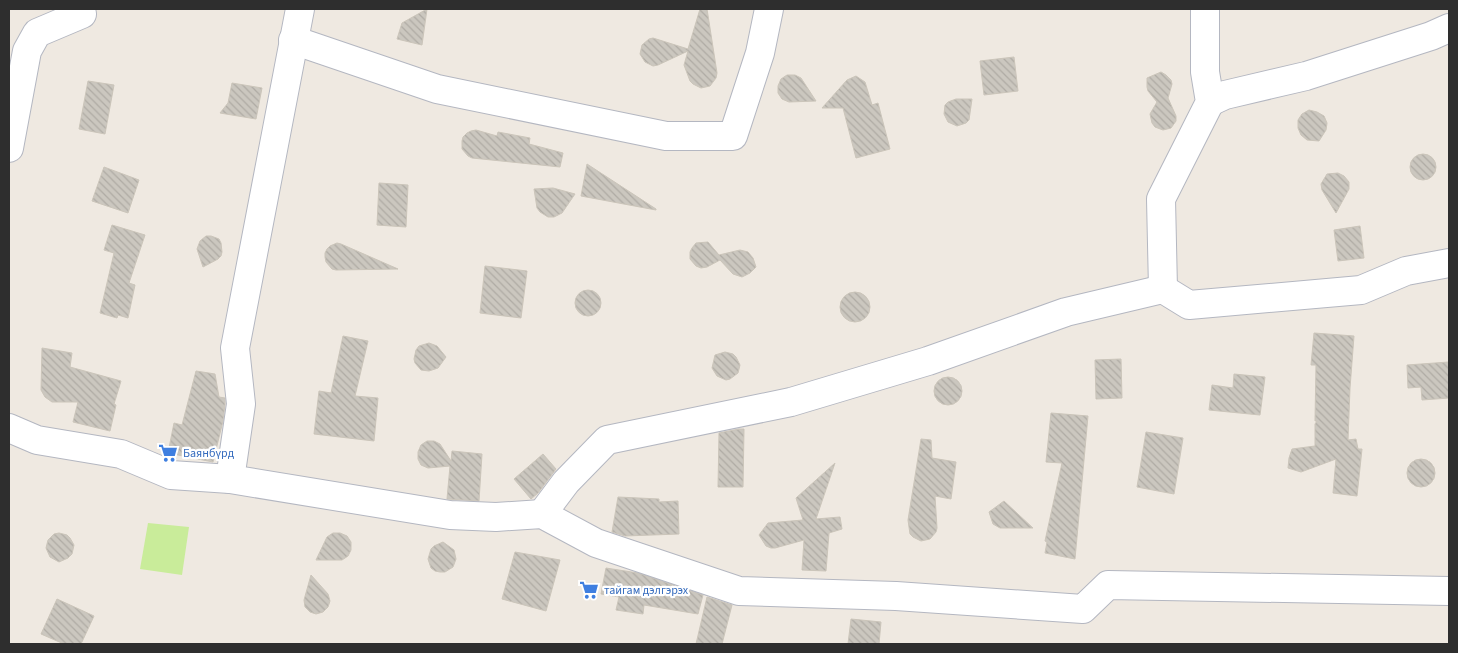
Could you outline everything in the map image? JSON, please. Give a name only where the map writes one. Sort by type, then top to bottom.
[{"type":"street","points":[[230,479],[241,404],[235,348],[300,9]]},
{"type":"street","points":[[293,40],[436,89],[666,136],[733,136],[760,53],[769,9]]},
{"type":"street","points":[[1163,289],[1161,199],[1210,102],[1205,72],[1204,9]]},
{"type":"street","points":[[9,148],[27,51],[37,33],[82,14]]},
{"type":"street","points":[[1210,102],[1224,96],[1306,76],[1431,36],[1449,28]]},
{"type":"street","points":[[542,514],[566,482],[608,440],[791,402],[928,361],[1066,312],[1163,289],[1189,305],[1361,290],[1406,271],[1449,263]]},
{"type":"street","points":[[9,428],[37,440],[121,454],[170,475],[230,479],[450,515],[542,514],[596,543],[739,591],[896,596],[1083,609],[1108,585],[1449,591]]},
{"type":"green space","points":[[148,523],[189,527],[182,575],[140,569]]},
{"type":"building","points":[[427,9],[422,45],[397,39],[402,23]]},
{"type":"building","points":[[700,9],[707,9],[717,73],[710,86],[701,88],[690,81],[684,65],[688,51],[653,66],[645,62],[640,54],[642,45],[653,38],[688,49]]},
{"type":"building","points":[[1014,57],[1018,91],[984,95],[980,61]]},
{"type":"building","points":[[1161,72],[1171,80],[1172,84],[1168,98],[1176,116],[1176,121],[1171,128],[1163,130],[1155,127],[1152,123],[1150,114],[1157,102],[1147,87],[1147,78]]},
{"type":"building","points":[[787,75],[795,75],[801,78],[816,101],[789,102],[782,99],[778,93],[778,86],[781,79]]},
{"type":"building","points":[[856,76],[865,82],[872,105],[878,103],[890,149],[856,158],[843,108],[822,108],[847,80]]},
{"type":"building","points":[[88,81],[114,85],[105,134],[79,129]]},
{"type":"building","points":[[232,83],[262,88],[256,119],[220,113],[228,103]]},
{"type":"building","points":[[956,99],[972,99],[969,120],[957,126],[948,122],[944,114],[945,105]]},
{"type":"building","points":[[1309,110],[1324,116],[1327,123],[1326,130],[1319,141],[1307,140],[1301,135],[1298,128],[1298,120],[1302,114]]},
{"type":"building","points":[[476,130],[497,136],[498,132],[530,138],[529,144],[563,153],[560,167],[472,158],[462,149],[462,141],[467,133]]},
{"type":"building","points":[[1423,154],[1433,157],[1436,167],[1433,177],[1423,180],[1413,177],[1410,167],[1413,157]]},
{"type":"building","points":[[587,164],[656,209],[656,210],[581,196]]},
{"type":"building","points":[[104,167],[139,180],[128,213],[92,201]]},
{"type":"building","points":[[1338,173],[1349,182],[1349,189],[1336,213],[1322,190],[1321,184],[1327,174]]},
{"type":"building","points":[[379,183],[408,185],[406,227],[377,225]]},
{"type":"building","points":[[553,188],[575,194],[562,213],[554,217],[548,217],[537,208],[534,189]]},
{"type":"building","points":[[112,225],[145,235],[129,283],[135,285],[128,318],[118,315],[117,318],[100,313],[114,253],[104,250]]},
{"type":"building","points":[[1360,226],[1364,258],[1338,261],[1334,230]]},
{"type":"building","points":[[206,236],[219,239],[222,252],[218,259],[203,267],[197,249],[200,241]]},
{"type":"building","points":[[708,242],[719,255],[740,250],[748,252],[753,258],[756,267],[742,277],[733,274],[720,260],[707,267],[701,268],[696,266],[690,259],[692,248],[696,243]]},
{"type":"building","points":[[337,243],[398,269],[332,269],[326,262],[325,253],[330,246]]},
{"type":"building","points":[[485,266],[527,271],[521,318],[480,313]]},
{"type":"building","points":[[588,290],[597,294],[601,303],[597,312],[588,316],[579,312],[575,303],[579,294]]},
{"type":"building","points":[[855,292],[866,296],[870,307],[866,318],[855,322],[844,318],[840,307],[844,296]]},
{"type":"building","points":[[1314,333],[1354,336],[1348,440],[1356,439],[1358,449],[1362,449],[1357,496],[1333,493],[1336,459],[1301,472],[1288,468],[1292,449],[1315,446],[1315,424],[1317,421],[1315,421],[1316,365],[1311,365]]},
{"type":"building","points":[[343,336],[368,341],[355,396],[378,398],[374,441],[314,434],[319,391],[331,393]]},
{"type":"building","points":[[429,343],[437,346],[446,357],[438,368],[429,371],[421,370],[414,359],[416,350],[419,346]]},
{"type":"building","points":[[42,348],[72,353],[70,367],[121,381],[114,404],[116,405],[110,431],[73,422],[78,402],[52,402],[45,397],[41,390]]},
{"type":"building","points":[[725,352],[733,354],[740,365],[738,373],[726,380],[717,376],[712,368],[715,355]]},
{"type":"building","points":[[1121,359],[1122,398],[1096,399],[1095,360]]},
{"type":"building","points":[[1449,362],[1449,398],[1422,400],[1421,387],[1408,388],[1407,365]]},
{"type":"building","points":[[196,371],[215,374],[219,397],[225,398],[223,421],[213,462],[168,453],[174,423],[182,425]]},
{"type":"building","points":[[1234,374],[1265,377],[1260,415],[1209,410],[1212,385],[1233,388]]},
{"type":"building","points":[[948,377],[958,381],[962,391],[958,401],[948,405],[938,401],[934,391],[938,381]]},
{"type":"building","points":[[1051,413],[1088,416],[1075,559],[1045,553],[1047,542],[1045,541],[1062,463],[1046,462]]},
{"type":"building","points":[[744,429],[743,487],[718,487],[719,433]]},
{"type":"building","points":[[1146,432],[1183,438],[1174,494],[1137,487]]},
{"type":"building","points":[[921,439],[931,440],[932,458],[956,462],[951,499],[935,496],[936,532],[930,539],[921,541],[910,534],[908,520]]},
{"type":"building","points":[[427,441],[434,441],[440,444],[451,461],[452,451],[482,454],[479,501],[447,499],[450,466],[428,468],[421,465],[418,459],[421,445]]},
{"type":"building","points":[[543,454],[556,469],[538,493],[531,499],[514,479]]},
{"type":"building","points":[[1421,459],[1431,463],[1435,473],[1431,483],[1421,487],[1411,483],[1407,473],[1411,463]]},
{"type":"building","points":[[835,463],[816,519],[840,517],[842,529],[829,533],[826,571],[802,570],[804,540],[771,548],[766,546],[759,535],[768,523],[803,520],[796,498]]},
{"type":"building","points":[[618,497],[659,499],[659,502],[678,501],[679,534],[625,536],[612,532]]},
{"type":"building","points":[[1004,501],[1033,528],[1000,528],[993,524],[989,512]]},
{"type":"building","points":[[333,533],[347,536],[351,542],[351,550],[348,556],[342,560],[316,560],[327,537]]},
{"type":"building","points":[[54,534],[67,535],[74,545],[72,554],[59,562],[50,557],[46,548],[48,540]]},
{"type":"building","points":[[443,542],[454,550],[456,559],[453,567],[445,572],[440,572],[431,568],[428,559],[431,549]]},
{"type":"building","points":[[515,552],[560,560],[546,611],[502,599]]},
{"type":"building","points":[[606,568],[638,573],[703,595],[698,614],[644,605],[643,614],[616,610],[619,597],[601,594]]},
{"type":"building","points":[[311,575],[328,594],[330,601],[328,607],[323,612],[316,614],[310,612],[305,607],[304,600]]},
{"type":"building","points":[[707,597],[732,605],[722,644],[696,644]]},
{"type":"building","points":[[57,599],[94,616],[81,644],[64,644],[41,634]]},
{"type":"building","points":[[851,619],[881,622],[879,644],[848,644]]},
{"type":"place","name":"Баянбүрд","points":[[168,453]]},
{"type":"place","name":"тайгам дэлгэрэх","points":[[589,590]]}]
